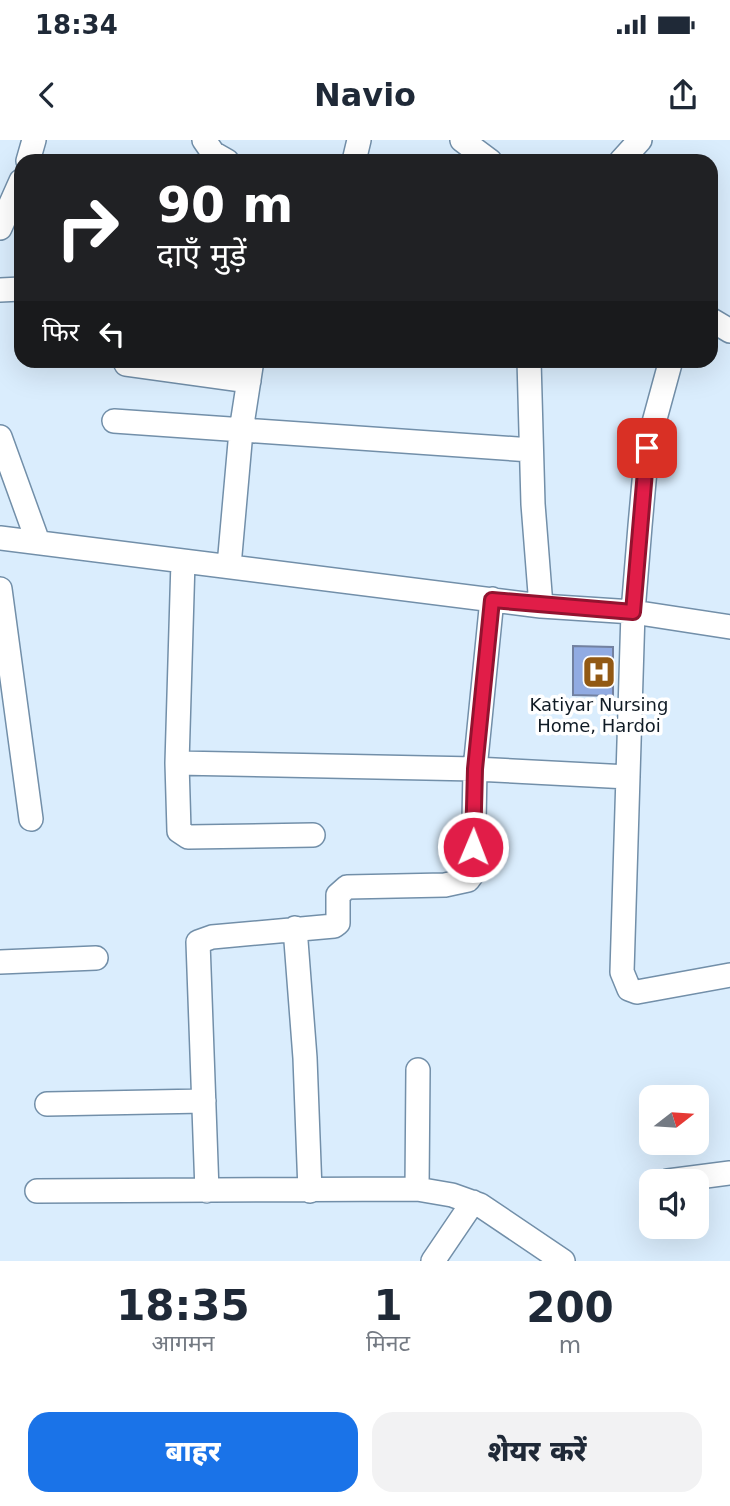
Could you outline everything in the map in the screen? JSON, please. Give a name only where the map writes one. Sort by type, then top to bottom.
[{"type":"street","points":[[204,140],[215,154]]},
{"type":"street","points":[[462,140],[481,154]]},
{"type":"street","points":[[627,154],[640,140]]},
{"type":"street","points":[[3,214],[14,194]]},
{"type":"street","points":[[197,368],[250,371],[241,431],[229,566]]},
{"type":"street","points":[[529,368],[531,450],[541,606]]},
{"type":"street","points":[[669,368],[647,448],[633,612],[620,951],[625,982],[629,989],[637,992],[730,975]]},
{"type":"street","points":[[114,421],[531,450]]},
{"type":"street","points":[[0,437],[38,542]]},
{"type":"street","points":[[0,538],[541,606],[633,612],[730,627]]},
{"type":"street","points":[[183,561],[177,764],[178,825],[182,835],[313,835]]},
{"type":"street","points":[[0,589],[32,819]]},
{"type":"street","points":[[207,1191],[198,943],[212,937],[334,926],[338,923],[338,895],[347,887],[445,885],[468,880],[473,873],[475,769],[492,600]]},
{"type":"street","points":[[177,764],[475,769],[628,777]]},
{"type":"street","points":[[295,928],[305,1058],[310,1191]]},
{"type":"street","points":[[0,962],[96,958]]},
{"type":"street","points":[[417,1189],[418,1070]]},
{"type":"street","points":[[47,1104],[204,1101]]},
{"type":"street","points":[[709,1176],[730,1173]]},
{"type":"street","points":[[37,1191],[417,1189],[473,1202],[560,1260]]},
{"type":"street","points":[[433,1261],[473,1202]]},
{"type":"building","points":[[573,646],[613,647],[613,696],[573,695]]},
{"type":"place","name":"Katiyar Nursing Home, Hardoi","points":[[599,672]]},
{"type":"route","points":[[473,847],[475,769],[492,600],[633,612],[647,448]]}]
